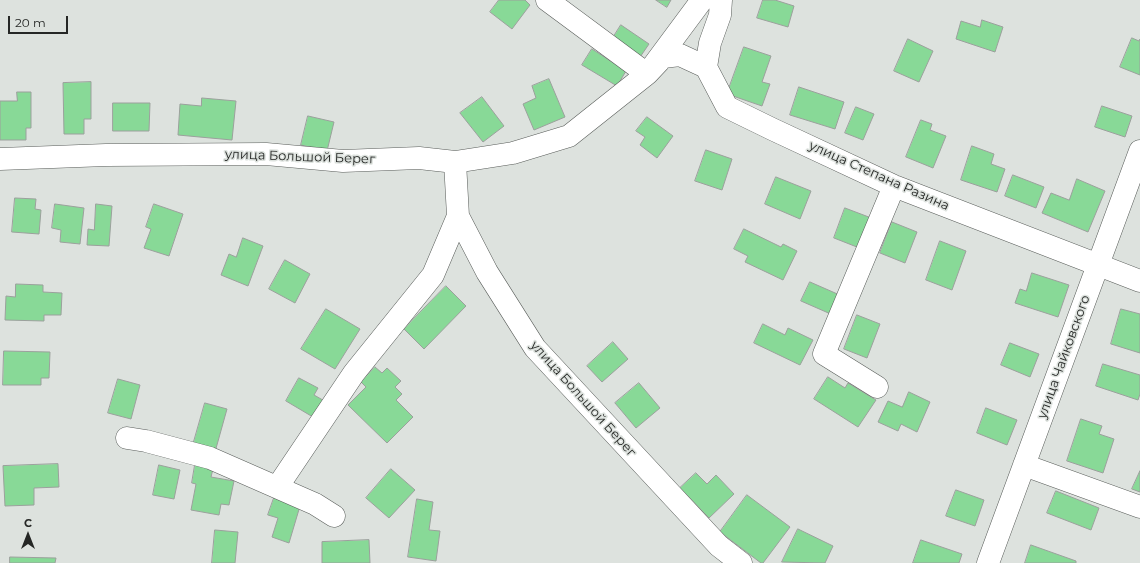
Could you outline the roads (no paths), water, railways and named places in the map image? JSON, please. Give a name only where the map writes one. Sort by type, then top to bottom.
[{"type":"street","points":[[547,0],[647,74]]},
{"type":"street","points":[[647,74],[702,0]]},
{"type":"street","points":[[455,162],[513,153],[569,136],[647,74],[663,57],[680,55],[706,67],[710,43],[720,15],[721,0]]},
{"type":"street","name":"улица Степана Разина","points":[[706,67],[727,107],[894,186],[1140,281]]},
{"type":"street","name":"улица Чайковского","points":[[988,563],[1140,151]]},
{"type":"street","name":"улица Большой Берег","points":[[0,159],[106,155],[266,154],[343,161],[419,158],[455,162],[458,216],[488,272],[535,348],[720,546],[738,562]]},
{"type":"street","points":[[877,387],[824,354],[894,186]]},
{"type":"street","points":[[278,486],[354,373],[433,275],[458,216]]},
{"type":"street","points":[[127,438],[146,441],[210,458],[278,486],[315,504],[334,516]]},
{"type":"street","points":[[1024,465],[1140,507]]}]
